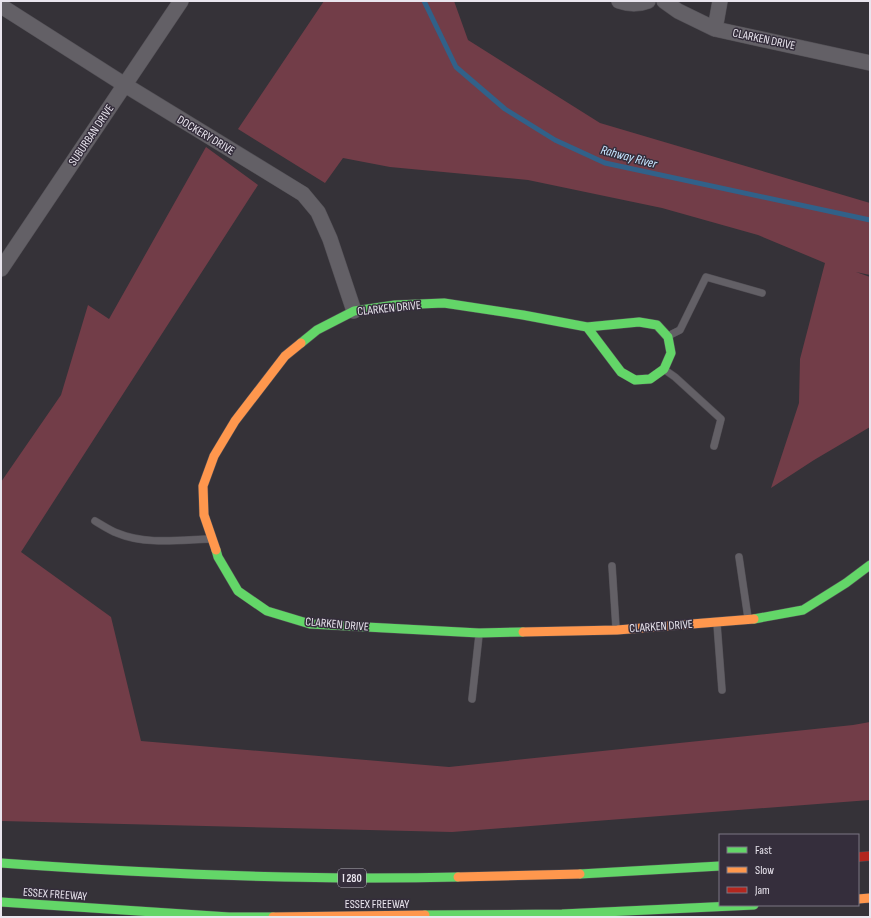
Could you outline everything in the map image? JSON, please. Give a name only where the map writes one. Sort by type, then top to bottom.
[{"type":"main road","name":"CLARKEN DRIVE","points":[[668,336],[657,325],[639,322],[587,327],[523,315],[444,303],[395,305],[354,311],[318,330],[285,356],[235,421],[214,456],[203,486],[204,514],[218,557],[238,591],[267,611],[310,624],[479,633],[617,630],[748,620],[803,610],[846,583],[870,565]]},
{"type":"main road","points":[[587,327],[621,372],[635,380],[650,379],[664,369],[671,353],[668,336]]},
{"type":"main road","points":[[859,857],[870,856]]},
{"type":"main road","name":"I 280","points":[[1,863],[77,869],[236,876],[386,879],[546,875],[719,866]]},
{"type":"main road","points":[[859,899],[870,898]]},
{"type":"main road","name":"ESSEX FREEWAY","points":[[1,902],[229,917],[562,914],[733,906]]},
{"type":"street","name":"SUBURBAN DRIVE","points":[[1,269],[181,1]]},
{"type":"street","points":[[619,1],[629,4],[639,4],[648,1]]},
{"type":"street","name":"CLARKEN DRIVE","points":[[664,1],[678,11],[716,29],[870,62]]},
{"type":"street","points":[[716,29],[720,1]]},
{"type":"street","name":"DOCKERY DRIVE","points":[[1,6],[125,85],[303,194],[318,212],[330,239],[354,311]]},
{"type":"lane","points":[[668,336],[680,330],[706,277],[762,293]]},
{"type":"lane","points":[[664,369],[675,377],[721,419],[714,446]]},
{"type":"lane","points":[[95,522],[118,533],[144,539],[177,540],[212,538]]},
{"type":"lane","points":[[739,557],[748,620]]},
{"type":"lane","points":[[612,566],[617,630]]},
{"type":"lane","points":[[717,622],[722,690]]},
{"type":"lane","points":[[472,699],[479,633]]},
{"type":"shaded area","points":[[324,1],[454,1],[468,40],[600,123],[870,203],[870,275],[856,272],[870,277],[870,427],[814,460],[771,488],[799,403],[800,359],[825,263],[758,235],[662,208],[528,180],[390,167],[343,158],[325,183],[238,129]]},
{"type":"shaded area","points":[[206,147],[258,185],[21,552],[111,617],[141,741],[449,767],[870,722],[870,800],[452,832],[1,821],[1,482],[61,395],[88,305],[109,319]]},
{"type":"waterway","name":"Rahway River","points":[[424,1],[456,67],[505,109],[555,140],[605,163],[870,220]]},
{"type":"traffic: fast","points":[[301,343],[317,330],[354,311],[395,305],[444,303],[523,315],[587,327],[639,322],[657,325],[668,337],[671,353],[664,369],[650,379],[635,380],[621,372],[587,327]]},
{"type":"traffic: fast","points":[[216,550],[218,557],[238,591],[267,611],[310,624],[479,633],[523,632]]},
{"type":"traffic: fast","points":[[754,619],[803,610],[846,583],[870,565]]},
{"type":"traffic: fast","points":[[1,863],[230,876],[344,878],[458,877]]},
{"type":"traffic: fast","points":[[580,874],[719,866]]},
{"type":"traffic: fast","points":[[1,902],[229,917],[273,917]]},
{"type":"traffic: fast","points":[[425,915],[562,914],[733,906]]},
{"type":"traffic: slow","points":[[216,550],[204,515],[203,486],[214,456],[235,421],[285,356],[301,343]]},
{"type":"traffic: slow","points":[[523,632],[617,630],[754,619]]},
{"type":"traffic: slow","points":[[458,877],[580,874]]},
{"type":"traffic: slow","points":[[859,899],[870,898]]},
{"type":"traffic: slow","points":[[273,917],[425,915]]},
{"type":"traffic: jam","points":[[859,857],[870,856]]}]
